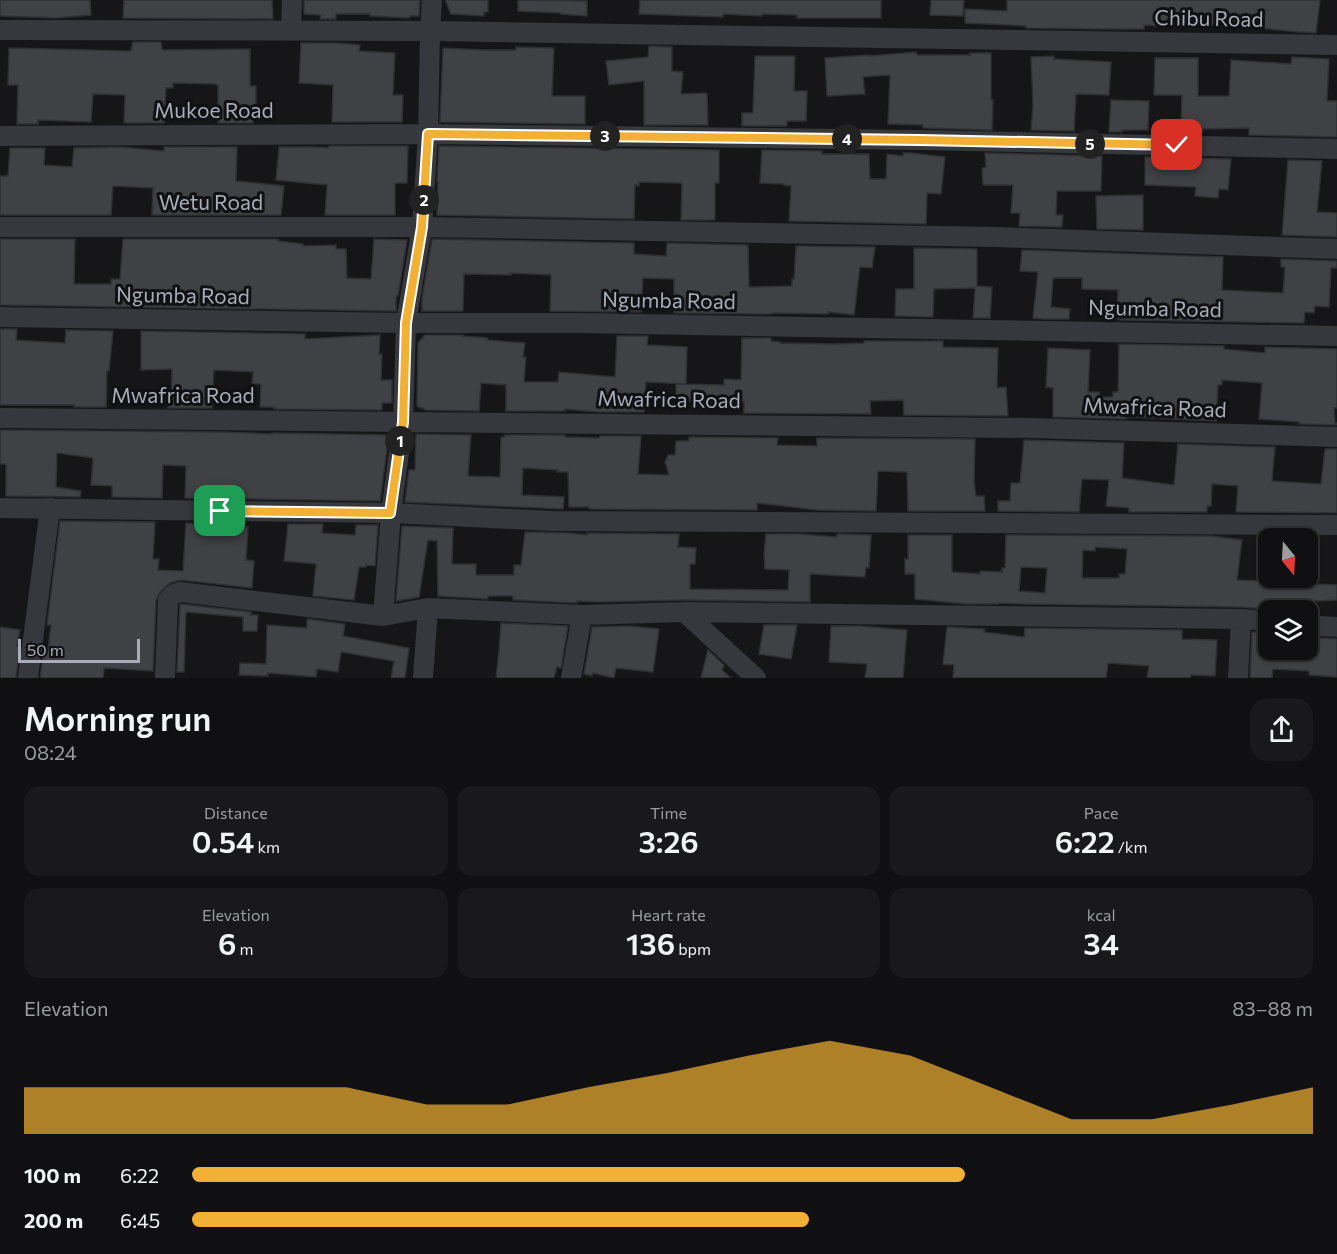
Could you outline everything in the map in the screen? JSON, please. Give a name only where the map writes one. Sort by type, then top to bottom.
[{"type":"street","points":[[291,30],[292,0]]},
{"type":"street","points":[[383,616],[390,513],[403,422],[406,323],[422,227],[428,134],[432,0]]},
{"type":"street","name":"Chibu Road","points":[[0,30],[430,31],[1337,45]]},
{"type":"street","name":"Mukoe Road","points":[[0,136],[428,134],[920,140],[1337,149]]},
{"type":"street","name":"Wetu Road","points":[[0,226],[422,227],[995,237],[1337,249]]},
{"type":"street","name":"Ngumba Road","points":[[0,317],[406,323],[604,323],[1337,336]]},
{"type":"street","name":"Mwafrica Road","points":[[0,418],[1030,428],[1337,437]]},
{"type":"street","points":[[0,508],[390,513],[552,521],[1337,525]]},
{"type":"street","points":[[28,678],[50,508]]},
{"type":"street","points":[[165,678],[168,600],[180,592],[383,616],[428,608],[582,615],[684,612],[1258,620]]},
{"type":"street","points":[[423,678],[428,608]]},
{"type":"street","points":[[684,612],[750,676]]},
{"type":"street","points":[[571,678],[582,615]]},
{"type":"street","points":[[1238,678],[1241,619]]},
{"type":"street","points":[[1318,626],[1337,627]]},
{"type":"building","points":[[0,0],[90,0],[91,15],[56,18],[0,16]]},
{"type":"building","points":[[124,0],[272,0],[273,19],[123,18]]},
{"type":"building","points":[[304,0],[420,0],[419,16],[409,18],[370,16],[370,14],[336,14],[336,19],[320,19],[321,15],[304,14]]},
{"type":"building","points":[[445,0],[488,0],[488,12],[484,12],[484,16],[451,14]]},
{"type":"building","points":[[518,0],[587,1],[587,16],[518,11]]},
{"type":"building","points":[[640,0],[881,0],[881,18],[797,18],[797,15],[762,14],[762,16],[723,14],[723,17],[639,14]]},
{"type":"building","points":[[931,0],[964,0],[963,16],[930,15]]},
{"type":"building","points":[[1007,0],[1320,0],[1316,33],[1195,24],[1195,28],[1144,25],[1144,29],[1103,29],[1026,28],[1026,26],[965,23],[965,9],[1007,11]]},
{"type":"building","points":[[133,42],[161,42],[162,50],[250,49],[250,86],[256,86],[256,114],[253,114],[253,123],[218,123],[218,86],[216,84],[173,83],[173,88],[166,88],[164,123],[124,123],[125,95],[93,94],[91,122],[38,120],[38,124],[17,124],[18,85],[8,85],[9,48],[131,51]]},
{"type":"building","points":[[301,43],[360,45],[359,51],[395,53],[393,95],[403,95],[402,122],[332,122],[333,85],[299,83]]},
{"type":"building","points":[[649,46],[672,47],[672,71],[683,72],[681,94],[707,93],[708,125],[644,125],[644,81],[609,85],[606,61],[648,57]]},
{"type":"building","points":[[516,47],[554,48],[552,96],[585,96],[585,124],[440,122],[443,48],[516,50]]},
{"type":"building","points":[[916,52],[917,55],[991,53],[992,130],[923,128],[923,125],[888,124],[890,75],[863,77],[865,94],[827,96],[825,58]]},
{"type":"building","points":[[755,56],[795,56],[794,91],[807,91],[806,121],[787,121],[787,126],[742,126],[742,113],[753,113]]},
{"type":"building","points":[[1054,56],[1054,59],[1111,62],[1109,95],[1076,94],[1074,131],[1031,130],[1033,106],[1031,57]]},
{"type":"building","points":[[1292,57],[1329,59],[1327,101],[1337,101],[1337,137],[1249,135],[1249,128],[1181,131],[1182,95],[1154,95],[1155,58],[1198,58],[1198,96],[1229,96],[1231,60],[1291,64]]},
{"type":"building","points":[[1111,100],[1149,101],[1148,130],[1109,132]]},
{"type":"building","points":[[329,146],[408,146],[407,183],[395,183],[395,215],[325,215],[327,185],[276,180],[279,147],[329,148]]},
{"type":"building","points":[[439,146],[719,150],[719,183],[715,183],[715,220],[681,220],[682,184],[680,183],[639,182],[639,186],[635,185],[634,219],[437,215]]},
{"type":"building","points":[[119,147],[164,151],[164,147],[237,147],[236,181],[284,186],[281,215],[152,215],[153,188],[113,186],[111,215],[0,215],[0,176],[8,176],[10,148],[45,148],[44,165],[72,167],[74,148]]},
{"type":"building","points":[[762,150],[869,154],[870,179],[886,179],[887,154],[903,156],[903,153],[911,153],[945,157],[941,194],[927,193],[926,224],[789,221],[791,186],[760,183]]},
{"type":"building","points":[[985,153],[1102,156],[1101,191],[1057,191],[1056,215],[1063,215],[1062,227],[1019,226],[1020,213],[1011,213],[1013,185],[983,185],[982,168],[986,167]]},
{"type":"building","points":[[1145,157],[1231,159],[1228,190],[1219,189],[1218,198],[1195,196],[1196,187],[1145,185]]},
{"type":"building","points":[[1288,160],[1322,161],[1317,212],[1337,213],[1337,237],[1282,235]]},
{"type":"building","points":[[1143,195],[1143,230],[1097,229],[1096,196]]},
{"type":"building","points":[[0,239],[75,239],[74,284],[111,284],[111,279],[120,279],[123,239],[278,239],[278,241],[303,244],[303,246],[336,245],[336,249],[346,249],[347,278],[371,279],[374,239],[407,240],[398,296],[396,296],[396,311],[0,305]]},
{"type":"building","points":[[432,239],[634,243],[634,254],[666,256],[667,243],[748,245],[749,287],[792,286],[796,246],[875,247],[872,268],[860,267],[854,315],[828,312],[828,314],[674,313],[674,279],[643,278],[641,312],[550,311],[551,275],[511,273],[511,275],[464,274],[463,311],[422,311]]},
{"type":"building","points":[[914,248],[977,249],[977,286],[992,287],[990,318],[973,318],[975,288],[934,289],[933,317],[895,316],[896,289],[914,289]]},
{"type":"building","points":[[1022,250],[1223,257],[1222,290],[1283,293],[1285,267],[1281,267],[1281,259],[1337,261],[1337,268],[1331,268],[1329,307],[1315,306],[1314,313],[1305,312],[1304,323],[1119,320],[1117,319],[1118,290],[1082,289],[1082,278],[1053,278],[1051,307],[1070,309],[1069,319],[1043,319],[1033,318],[1038,272],[1020,271]]},
{"type":"building","points":[[0,329],[17,329],[16,340],[65,343],[66,330],[113,331],[109,371],[107,371],[106,407],[0,405]]},
{"type":"building","points":[[141,331],[305,334],[305,339],[380,335],[381,380],[392,380],[392,403],[382,403],[382,410],[260,407],[261,384],[252,384],[253,372],[214,370],[212,408],[168,408],[168,402],[171,402],[172,369],[141,370]]},
{"type":"building","points":[[425,335],[463,335],[488,338],[487,340],[525,343],[524,382],[558,382],[559,372],[615,377],[617,336],[648,336],[647,345],[687,347],[686,384],[646,382],[644,412],[565,409],[565,411],[506,411],[506,385],[481,383],[479,411],[426,410],[417,406],[418,343]]},
{"type":"building","points":[[742,338],[771,338],[771,341],[780,343],[833,344],[864,343],[864,341],[943,341],[943,347],[998,348],[997,388],[1006,387],[1008,416],[904,415],[903,400],[870,401],[871,414],[744,413],[744,402],[676,401],[676,384],[724,385],[724,379],[741,380]]},
{"type":"building","points":[[1119,344],[1224,346],[1224,349],[1265,353],[1265,347],[1337,349],[1337,408],[1334,408],[1337,425],[1299,424],[1299,422],[1259,419],[1262,383],[1222,380],[1222,385],[1218,385],[1216,421],[1129,417],[1126,419],[1053,417],[1053,388],[1046,387],[1048,348],[1090,350],[1088,392],[1099,392],[1100,397],[1113,397],[1113,392],[1118,392]]},
{"type":"building","points":[[0,430],[389,435],[380,501],[185,498],[186,466],[163,465],[162,498],[112,497],[112,486],[91,485],[93,458],[57,453],[56,487],[81,491],[80,497],[6,496],[6,464],[0,464]]},
{"type":"building","points":[[416,434],[471,435],[468,476],[500,477],[501,437],[505,435],[565,435],[565,437],[599,438],[600,436],[641,436],[638,474],[669,475],[665,462],[668,455],[675,455],[676,441],[689,441],[689,437],[778,438],[777,445],[817,446],[817,438],[975,439],[976,496],[984,496],[985,511],[908,511],[907,472],[878,471],[876,511],[817,510],[757,503],[757,510],[569,507],[568,472],[523,468],[522,495],[564,497],[563,509],[405,502],[409,470],[415,470]]},
{"type":"building","points":[[1024,440],[1124,443],[1122,478],[1174,485],[1178,444],[1275,447],[1272,481],[1321,484],[1325,449],[1337,449],[1337,513],[1236,512],[1238,486],[1212,484],[1211,506],[1207,506],[1207,512],[1129,512],[1129,508],[1106,506],[1109,480],[1082,479],[1079,512],[998,511],[998,501],[1010,501],[1011,483],[1020,483]]},
{"type":"building","points":[[60,521],[155,522],[153,559],[159,559],[158,570],[183,571],[186,523],[248,527],[246,560],[254,561],[252,588],[181,580],[170,583],[160,592],[156,600],[153,671],[104,668],[103,678],[40,678],[44,649],[48,649],[51,625],[47,625]]},
{"type":"building","points":[[288,524],[323,524],[322,533],[355,535],[356,525],[378,525],[375,566],[359,567],[354,600],[313,596],[316,564],[284,561]]},
{"type":"building","points":[[402,526],[453,528],[452,564],[476,564],[476,575],[514,575],[514,565],[521,565],[525,532],[587,535],[587,533],[679,534],[678,547],[696,548],[695,564],[690,564],[690,589],[788,590],[789,570],[765,569],[766,534],[837,537],[837,534],[871,535],[869,568],[866,567],[865,577],[810,574],[810,602],[684,600],[577,601],[577,603],[513,600],[513,596],[488,596],[488,599],[438,596],[437,541],[428,540],[419,597],[396,601]]},
{"type":"building","points":[[908,535],[952,535],[952,572],[980,574],[980,571],[1002,572],[1002,568],[1005,568],[1006,535],[1211,536],[1242,540],[1237,580],[1258,581],[1258,588],[1318,588],[1318,584],[1337,585],[1337,600],[1258,600],[1258,609],[966,604],[915,599],[915,574],[905,574],[905,559],[908,559]],"holes":[[[1095,547],[1127,549],[1125,574],[1119,574],[1119,578],[1082,578],[1083,550],[1095,551]],[[1021,567],[1047,568],[1045,593],[1019,591]]]},
{"type":"building","points":[[180,604],[251,612],[250,615],[258,615],[257,631],[243,631],[243,617],[186,612],[184,672],[177,672]]},
{"type":"building","points":[[307,619],[345,624],[343,636],[409,648],[405,678],[391,678],[394,661],[341,652],[338,672],[317,669],[316,677],[268,673],[268,676],[239,675],[240,663],[266,664],[267,625],[307,628]]},
{"type":"building","points":[[501,623],[568,626],[561,668],[557,667],[554,678],[496,678]]},
{"type":"building","points":[[764,625],[797,625],[791,659],[759,654]]},
{"type":"building","points":[[630,626],[659,629],[653,672],[616,668],[614,678],[593,673],[592,676],[584,674],[592,627]]},
{"type":"building","points":[[831,626],[907,630],[903,678],[865,678],[867,664],[829,662]]},
{"type":"building","points":[[0,627],[20,630],[16,678],[0,678]]},
{"type":"building","points":[[947,627],[985,629],[984,632],[1024,637],[1025,628],[1182,630],[1182,639],[1217,640],[1215,676],[1147,678],[1149,666],[1108,663],[1106,678],[953,678],[954,665],[943,664]]},
{"type":"building","points":[[1252,632],[1258,632],[1258,660],[1318,660],[1318,638],[1337,639],[1337,677],[1309,675],[1309,671],[1273,669],[1272,678],[1250,678]]},
{"type":"building","points":[[708,650],[724,665],[722,670],[731,678],[701,678]]},
{"type":"route","points":[[220,511],[390,513],[403,422],[406,323],[422,227],[428,134],[1177,145]]}]
